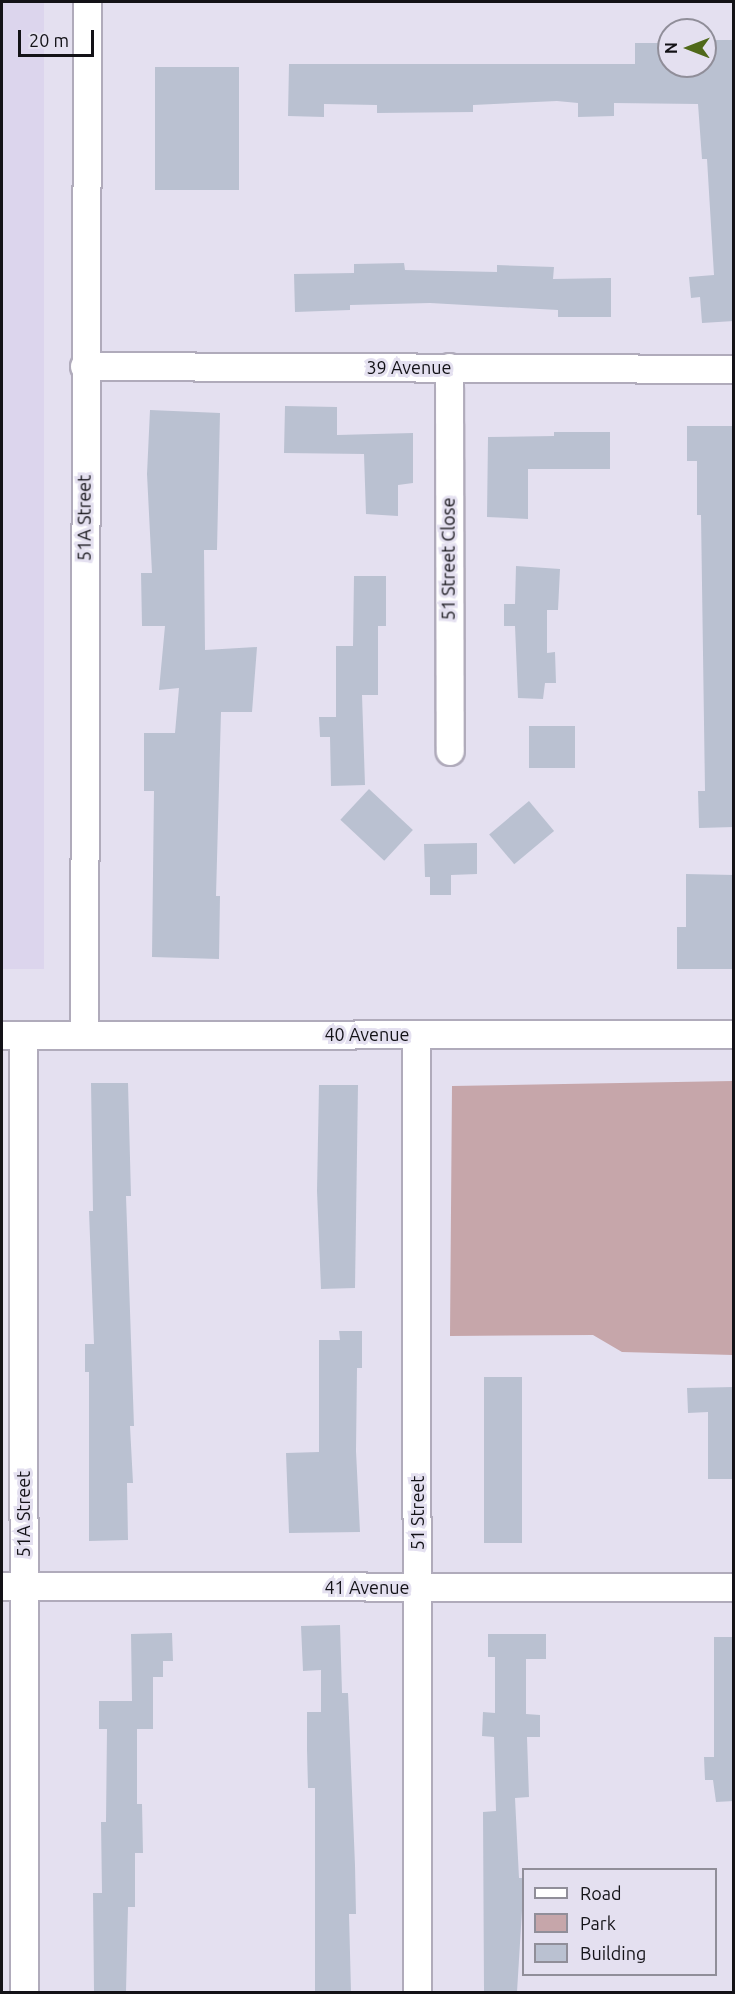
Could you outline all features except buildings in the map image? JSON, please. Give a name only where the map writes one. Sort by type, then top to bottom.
[{"type":"street","name":"51A Street","points":[[84,1035],[84,366],[87,2]]},
{"type":"street","name":"39 Avenue","points":[[84,366],[734,369]]},
{"type":"street","name":"51 Street Close","points":[[449,367],[450,751]]},
{"type":"street","name":"51 Street","points":[[416,1034],[417,1992]]},
{"type":"street","name":"40 Avenue","points":[[12,1035],[734,1034]]},
{"type":"street","name":"51A Street","points":[[12,1035],[12,1586],[24,1992]]},
{"type":"street","name":"41 Avenue","points":[[12,1586],[734,1587]]},
{"type":"shaded area","points":[[2,2],[44,2],[44,969],[2,969]]},
{"type":"green space","points":[[733,1081],[733,1355],[622,1352],[593,1335],[450,1336],[452,1086]]}]
